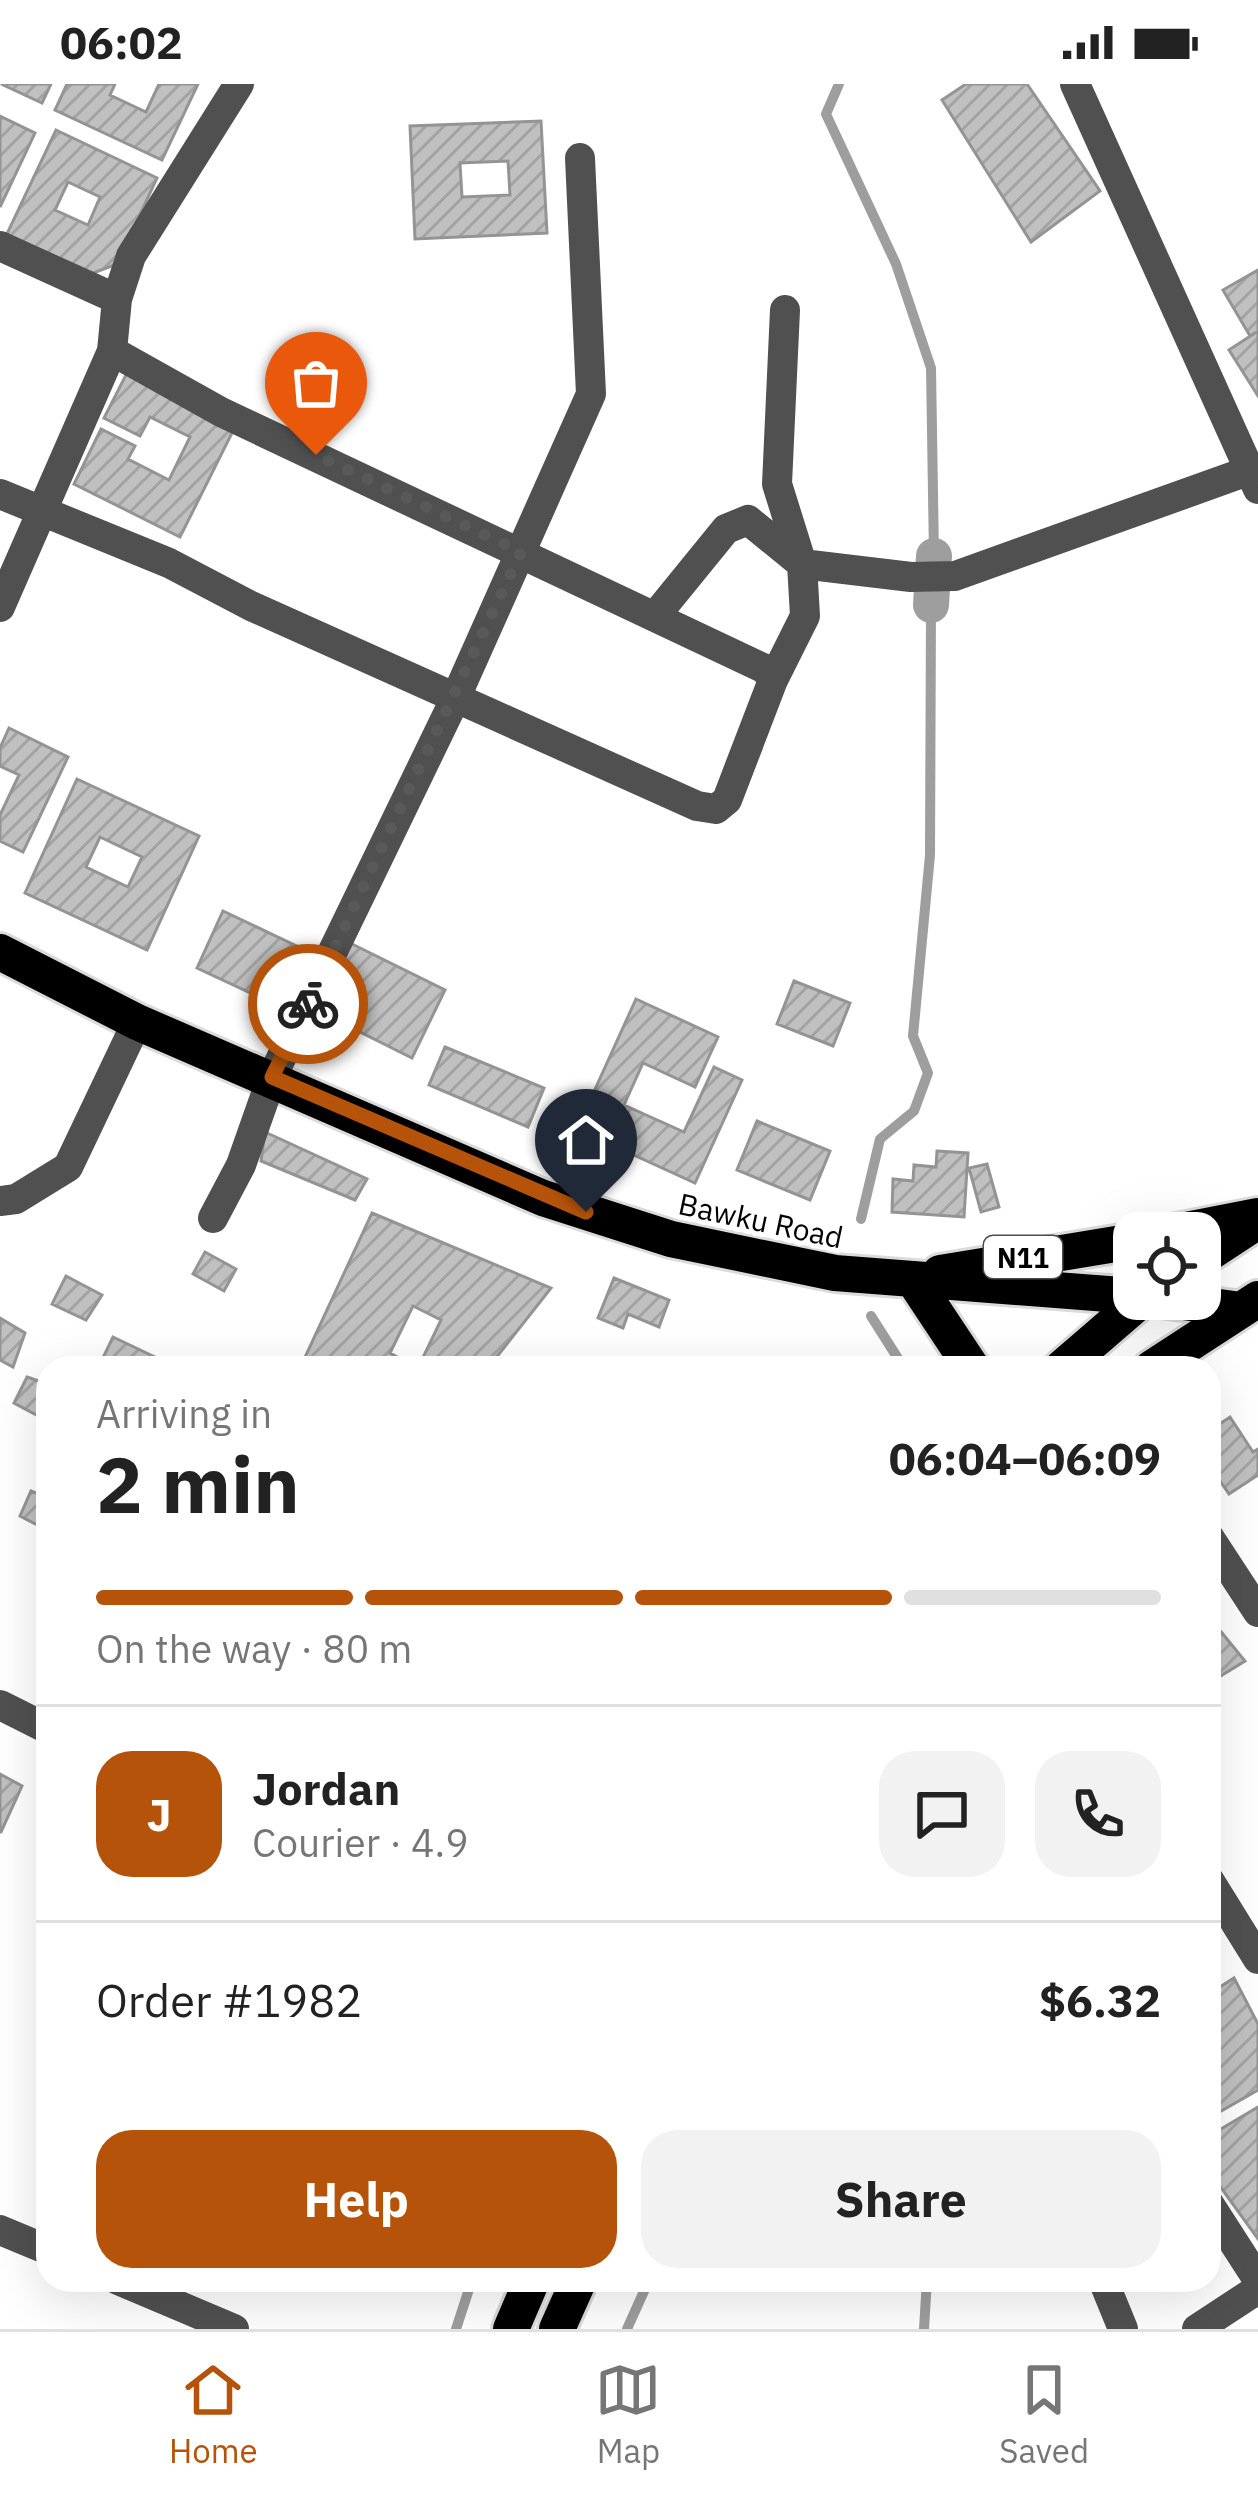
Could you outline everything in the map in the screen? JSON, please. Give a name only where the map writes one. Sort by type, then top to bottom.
[{"type":"highway","name":"Bawku Road","points":[[0,952],[137,1022],[543,1198],[671,1240],[835,1273],[1113,1296]]},
{"type":"highway","points":[[1221,1225],[1258,1219]]},
{"type":"highway","points":[[1221,1245],[1258,1219]]},
{"type":"highway","name":"N11","points":[[913,1280],[1113,1244]]},
{"type":"highway","points":[[913,1280],[964,1356]]},
{"type":"highway","points":[[1170,1356],[1249,1305]]},
{"type":"highway","points":[[1075,1356],[1114,1320]]},
{"type":"highway","points":[[511,2329],[527,2292]]},
{"type":"highway","points":[[557,2329],[574,2292]]},
{"type":"street","points":[[0,607],[112,351],[117,299],[131,256],[239,84]]},
{"type":"street","points":[[656,616],[726,529],[748,520],[802,564],[911,577],[955,576],[1253,480],[1075,84]]},
{"type":"street","points":[[213,1218],[241,1165],[272,1077],[456,698],[591,394],[580,158]]},
{"type":"street","points":[[3,257],[117,299]]},
{"type":"street","points":[[0,494],[169,563],[697,806],[716,809],[727,800],[773,680],[805,616],[802,564],[777,484],[785,310]]},
{"type":"street","points":[[112,351],[220,412],[656,616],[765,669],[773,680]]},
{"type":"street","points":[[0,1201],[16,1199],[68,1167],[137,1022]]},
{"type":"street","points":[[1221,1555],[1258,1612]]},
{"type":"street","points":[[0,1706],[36,1723]]},
{"type":"street","points":[[1221,1899],[1258,1959]]},
{"type":"street","points":[[1197,2329],[1258,2284],[1221,2224]]},
{"type":"street","points":[[0,2230],[36,2245]]},
{"type":"street","points":[[135,2292],[170,2317],[234,2329]]},
{"type":"street","points":[[1108,2292],[1123,2329]]},
{"type":"building","points":[[1,84],[51,84],[42,103]]},
{"type":"building","points":[[67,84],[115,84],[110,95],[146,112],[159,84],[198,84],[162,160],[55,110]]},
{"type":"building","points":[[966,84],[1027,84],[1100,191],[1031,242],[942,100]]},
{"type":"building","points":[[0,116],[35,133],[0,207]]},
{"type":"building","points":[[541,121],[547,233],[415,239],[410,126]],"holes":[[[508,161],[510,195],[462,197],[460,163]]]},
{"type":"building","points":[[56,130],[157,178],[117,264],[85,276],[5,238]],"holes":[[[68,182],[100,197],[88,225],[55,210]]]},
{"type":"building","points":[[1258,270],[1258,331],[1250,336],[1223,290]]},
{"type":"building","points":[[1258,331],[1258,396],[1229,350]]},
{"type":"building","points":[[128,371],[236,425],[180,537],[74,484],[101,429],[135,446],[128,459],[169,480],[190,437],[150,417],[140,436],[104,418]]},
{"type":"building","points":[[9,728],[68,757],[23,852],[0,841],[0,815],[19,775],[0,766],[0,748]]},
{"type":"building","points":[[77,779],[199,836],[147,950],[25,893]],"holes":[[[100,837],[142,857],[128,887],[86,867]]]},
{"type":"building","points":[[223,911],[305,950],[278,1006],[197,968]]},
{"type":"building","points":[[350,943],[445,990],[412,1058],[316,1010]]},
{"type":"building","points":[[794,981],[850,1003],[833,1046],[777,1024]]},
{"type":"building","points":[[636,999],[718,1037],[695,1087],[643,1063],[624,1105],[684,1132],[714,1067],[742,1080],[695,1183],[577,1129]]},
{"type":"building","points":[[445,1047],[544,1088],[528,1127],[429,1085]]},
{"type":"building","points":[[757,1121],[830,1151],[810,1200],[737,1170]]},
{"type":"building","points":[[265,1132],[367,1179],[355,1200],[261,1161]]},
{"type":"building","points":[[937,1151],[968,1153],[964,1217],[892,1212],[893,1179],[913,1181],[914,1165],[936,1167]]},
{"type":"building","points":[[987,1164],[999,1207],[981,1212],[969,1168]]},
{"type":"building","points":[[372,1213],[551,1288],[497,1356],[424,1356],[441,1320],[413,1306],[390,1353],[396,1356],[306,1356]]},
{"type":"building","points":[[205,1252],[236,1269],[224,1291],[193,1274]]},
{"type":"building","points":[[66,1276],[102,1295],[86,1320],[52,1304]]},
{"type":"building","points":[[614,1278],[669,1300],[659,1327],[628,1314],[623,1328],[598,1318]]},
{"type":"building","points":[[0,1318],[25,1333],[13,1367],[0,1360]]},
{"type":"building","points":[[113,1337],[153,1356],[104,1356]]},
{"type":"building","points":[[27,1377],[36,1380],[36,1415],[14,1403]]},
{"type":"building","points":[[1230,1417],[1253,1452],[1258,1449],[1258,1475],[1229,1494],[1221,1482],[1221,1423]]},
{"type":"building","points":[[31,1491],[36,1493],[36,1524],[20,1516]]},
{"type":"building","points":[[1221,1632],[1245,1661],[1221,1676]]},
{"type":"building","points":[[0,1774],[22,1786],[1,1832],[0,1832]]},
{"type":"building","points":[[1234,1978],[1258,2024],[1258,2090],[1221,2111],[1221,1986]]},
{"type":"building","points":[[1258,2107],[1258,2239],[1221,2188],[1221,2129]]},
{"type":"waterway","points":[[839,84],[826,114],[896,264],[931,368],[934,556]]},
{"type":"waterway","points":[[931,605],[934,556]]},
{"type":"waterway","points":[[861,1219],[880,1139],[914,1111],[928,1073],[913,1036],[930,855],[931,605]]},
{"type":"waterway","points":[[871,1316],[896,1356]]},
{"type":"waterway","points":[[456,2329],[468,2292]]},
{"type":"waterway","points":[[627,2329],[644,2292]]},
{"type":"waterway","points":[[924,2329],[926,2292]]},
{"type":"way so far","points":[[308,1004],[521,552],[316,455]]},
{"type":"route","points":[[308,1004],[272,1077],[543,1198],[586,1212]]}]
